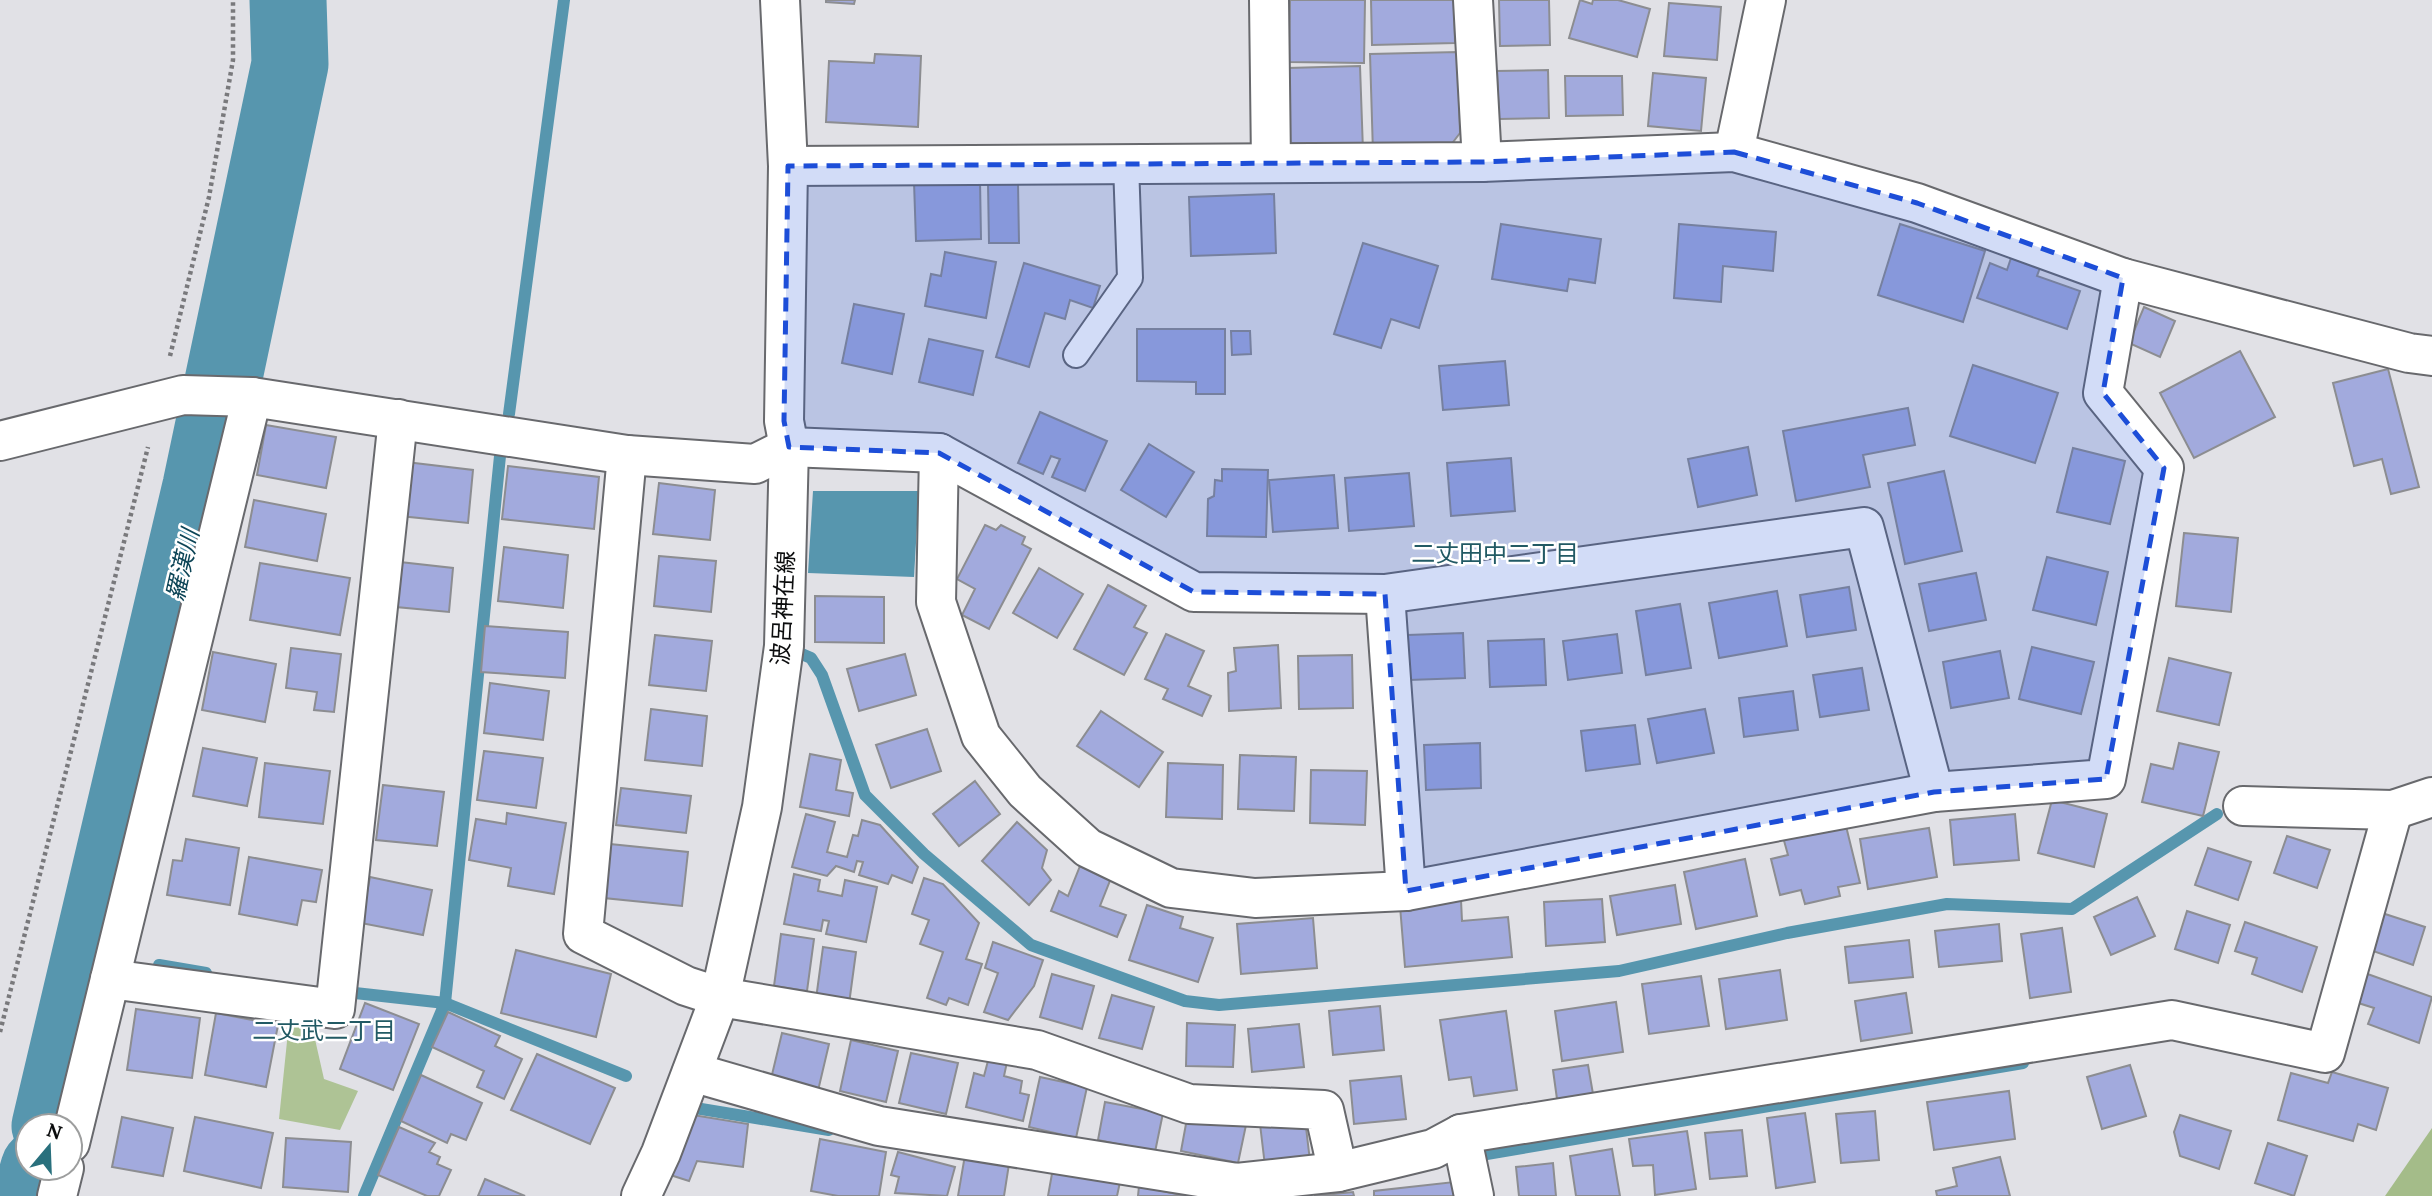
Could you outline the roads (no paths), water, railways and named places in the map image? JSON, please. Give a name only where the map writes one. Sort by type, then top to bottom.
[{"type":"street","name":"波呂神在線","points":[[641,1196],[720,998],[762,807],[783,646],[789,447],[784,421],[788,166],[780,0]]},
{"type":"street","points":[[1269,0],[1271,163]]},
{"type":"street","points":[[1473,0],[1482,162]]},
{"type":"street","points":[[1734,152],[1766,0]]},
{"type":"street","points":[[788,166],[1482,162],[1734,152],[1917,203],[2123,278],[2409,353],[2432,356]]},
{"type":"street","points":[[939,453],[936,601],[981,736],[1025,791],[1088,848],[1171,888],[1255,898],[1406,891],[1934,792],[2106,779],[2164,468],[2103,393],[2123,278]]},
{"type":"street","points":[[0,441],[171,397],[252,397],[627,455],[755,464],[789,447],[939,453],[1195,592],[1385,594],[1864,527],[1934,792]]},
{"type":"street","points":[[78,1112],[252,397]]},
{"type":"street","points":[[110,979],[335,1009],[398,419]]},
{"type":"street","points":[[627,455],[583,934],[686,986],[720,998],[1037,1050],[1189,1104],[1324,1110],[1338,1172]]},
{"type":"street","points":[[1385,594],[1406,891]]},
{"type":"street","points":[[2243,806],[2393,810],[2432,797]]},
{"type":"street","points":[[692,1072],[879,1126],[1237,1183],[1338,1172],[1433,1149],[1467,1162],[2172,1020],[2325,1053],[2393,810]]},
{"type":"lane","points":[[1076,355],[1130,278],[1126,164]]},
{"type":"water","points":[[813,491],[919,491],[914,577],[808,573]]},
{"type":"waterway","name":"羅漢川","points":[[53,1112],[201,486],[290,64],[288,0]]},
{"type":"waterway","points":[[509,414],[564,0]]},
{"type":"waterway","points":[[364,1196],[445,1003],[500,456]]},
{"type":"waterway","points":[[797,652],[811,658],[822,675],[865,795],[924,854],[1031,945],[1185,1001],[1219,1005],[1619,971],[1787,933],[1947,904],[2072,909],[2217,814]]},
{"type":"waterway","points":[[159,965],[206,973]]},
{"type":"waterway","points":[[355,993],[445,1003],[626,1076]]},
{"type":"waterway","points":[[1469,1157],[2023,1063]]},
{"type":"waterway","points":[[689,1107],[829,1130]]},
{"type":"waterway","name":"羅漢川","points":[[31,1196],[35,1182]]},
{"type":"district","name":"二丈田中二丁目","points":[[1495,554]]},
{"type":"district","name":"二丈武二丁目","points":[[324,1031]]}]
